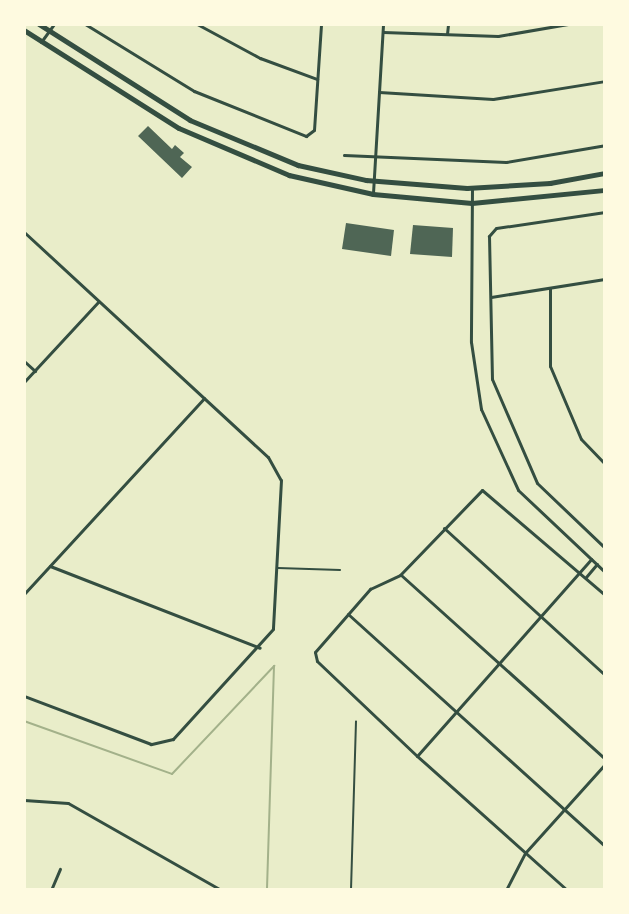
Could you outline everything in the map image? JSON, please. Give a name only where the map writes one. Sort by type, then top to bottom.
[{"type":"main road","points":[[39,24],[168,108],[234,143],[298,165],[374,180],[472,188],[550,183],[605,172]]},
{"type":"main road","points":[[24,30],[232,154],[289,175],[373,194],[472,203],[605,190]]},
{"type":"street","points":[[41,42],[54,24]]},
{"type":"street","points":[[85,24],[194,91],[306,136],[314,130],[321,24]]},
{"type":"street","points":[[196,24],[260,58],[318,80]]},
{"type":"street","points":[[373,194],[383,24]]},
{"type":"street","points":[[447,34],[448,24]]},
{"type":"street","points":[[382,32],[498,36],[568,24]]},
{"type":"street","points":[[379,92],[493,99],[605,81]]},
{"type":"street","points":[[344,155],[506,162],[605,145]]},
{"type":"street","points":[[472,188],[471,342],[481,409],[518,490],[605,572]]},
{"type":"street","points":[[605,212],[491,230],[492,379],[533,478],[605,548]]},
{"type":"street","points":[[24,232],[280,471],[273,629],[261,648],[167,744],[151,744],[24,696]]},
{"type":"street","points":[[491,297],[605,279]]},
{"type":"street","points":[[550,288],[550,366],[581,439],[605,464]]},
{"type":"street","points":[[24,382],[99,301]]},
{"type":"street","points":[[24,361],[35,371]]},
{"type":"street","points":[[24,594],[204,398]]},
{"type":"street","points":[[567,890],[417,756],[317,660],[315,652],[370,589],[400,575],[480,491],[488,490],[580,575],[586,577],[605,595]]},
{"type":"street","points":[[444,528],[605,675]]},
{"type":"street","points":[[417,756],[543,618],[591,559]]},
{"type":"street","points":[[586,577],[597,564]]},
{"type":"street","points":[[50,566],[261,648]]},
{"type":"street","points":[[400,575],[605,759]]},
{"type":"street","points":[[348,614],[605,846]]},
{"type":"street","points":[[506,890],[525,853],[605,764]]},
{"type":"street","points":[[24,800],[68,803],[221,890]]},
{"type":"street","points":[[51,890],[60,869]]},
{"type":"lane","points":[[277,568],[340,570]]},
{"type":"lane","points":[[351,890],[356,722]]},
{"type":"building","points":[[148,126],[172,149],[175,145],[184,153],[180,157],[192,167],[182,178],[138,136]]},
{"type":"building","points":[[346,223],[394,230],[391,256],[342,249]]},
{"type":"building","points":[[413,225],[453,228],[452,257],[410,254]]},
{"type":"waterway","points":[[24,721],[172,774],[274,666],[267,890]]}]
